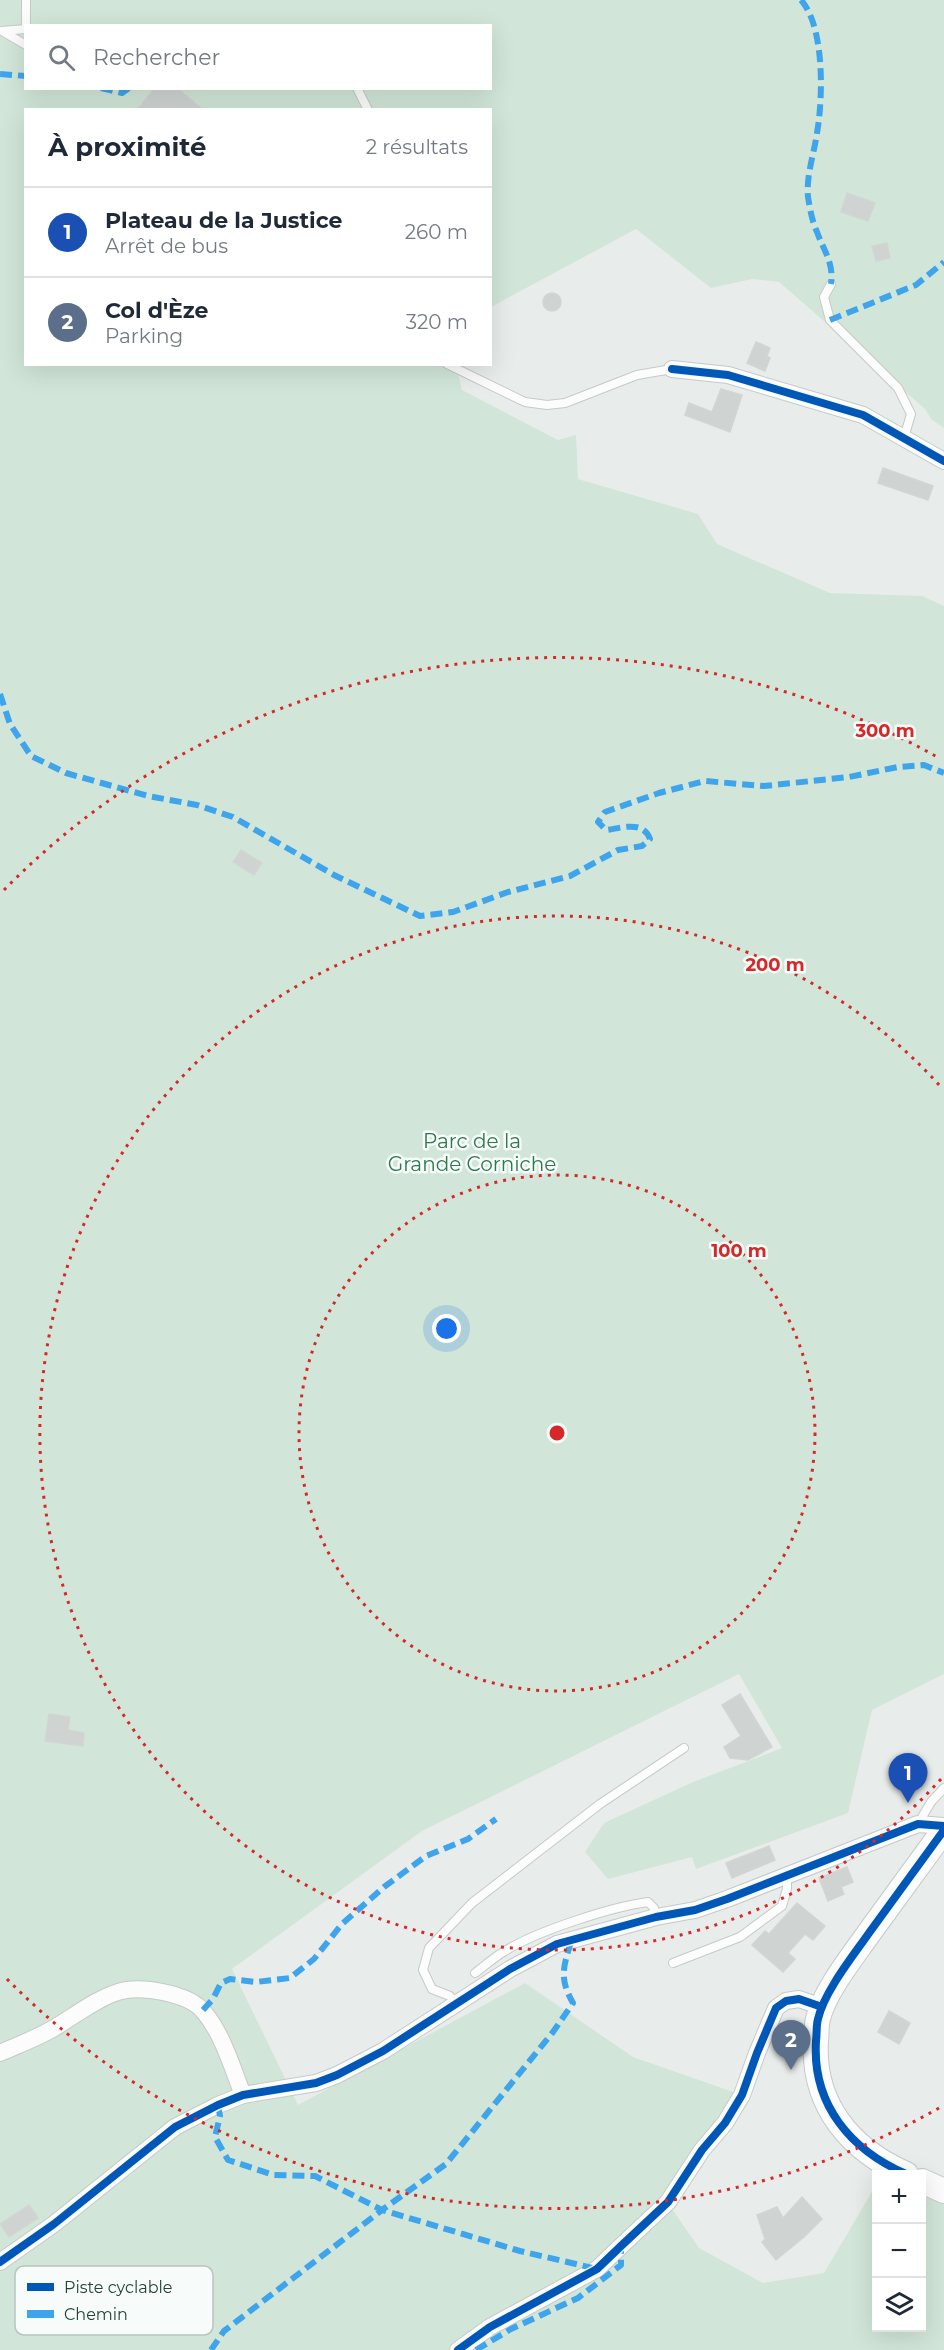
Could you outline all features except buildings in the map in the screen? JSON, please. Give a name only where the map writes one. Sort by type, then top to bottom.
[{"type":"main road","points":[[896,2170],[855,2142],[838,2124],[818,2081],[815,2058],[818,2019],[822,2007],[846,1965],[944,1828]]},
{"type":"main road","points":[[926,2183],[944,2191]]},
{"type":"street","points":[[672,369],[728,375],[863,415],[944,461]]},
{"type":"street","points":[[0,2262],[54,2224],[176,2127],[243,2095],[316,2083],[337,2075],[383,2051],[510,1969],[557,1944],[656,1917],[695,1910],[918,1824],[944,1828]]},
{"type":"street","points":[[0,2053],[51,2030],[118,1992],[137,1989],[171,1994],[188,2000],[202,2010],[215,2027],[243,2095]]},
{"type":"street","points":[[458,2350],[490,2327],[597,2269],[613,2254],[668,2202],[702,2150],[725,2123],[742,2096],[776,2008],[786,2001],[799,1999],[822,2007]]},
{"type":"lane","points":[[26,0],[26,24]]},
{"type":"lane","points":[[1,31],[24,27]]},
{"type":"lane","points":[[1,31],[24,44]]},
{"type":"lane","points":[[358,90],[367,108]]},
{"type":"lane","points":[[831,284],[824,297],[830,320],[898,388],[911,414],[904,438]]},
{"type":"lane","points":[[451,366],[525,402],[547,405],[565,403],[637,375],[672,369]]},
{"type":"lane","points":[[455,2004],[450,1996],[432,1989],[423,1970],[429,1947],[472,1903],[600,1804],[684,1748]]},
{"type":"lane","points":[[918,1824],[931,1802],[944,1788]]},
{"type":"lane","points":[[673,1963],[740,1936],[782,1906],[787,1889],[787,1876]]},
{"type":"lane","points":[[475,1973],[506,1950],[538,1935],[630,1904],[648,1902],[654,1908],[656,1917]]},
{"type":"green space","name":"Parc de la Grande Corniche","points":[[0,0],[944,0],[944,428],[931,419],[925,409],[779,282],[752,279],[711,288],[636,229],[492,306],[492,108],[24,108],[24,366],[456,366],[462,390],[558,440],[576,435],[578,479],[698,514],[717,544],[830,593],[922,596],[944,606],[944,1674],[872,1710],[848,1813],[696,1869],[692,1857],[608,1879],[585,1852],[604,1823],[693,1782],[782,1748],[739,1674],[422,1831],[232,1969],[298,2105],[525,1983],[633,2057],[742,2095],[668,2203],[699,2248],[763,2283],[824,2273],[872,2192],[872,2332],[926,2332],[926,2183],[944,2191],[944,2350],[0,2350]]},
{"type":"marked path","points":[[801,0],[809,12],[814,27],[821,83],[819,119],[809,173],[808,197],[814,224],[830,263],[831,284]]},
{"type":"marked path","points":[[0,74],[24,76]]},
{"type":"marked path","points":[[109,90],[122,93],[126,90]]},
{"type":"marked path","points":[[830,320],[916,285],[944,262]]},
{"type":"marked path","points":[[0,694],[10,724],[31,756],[66,773],[148,796],[197,805],[233,817],[334,875],[420,916],[453,912],[508,892],[570,876],[618,850],[642,846],[650,839],[642,829],[625,827],[606,830],[598,822],[605,812],[659,793],[705,781],[764,786],[849,777],[898,767],[924,765],[944,773]]},
{"type":"marked path","points":[[203,2010],[213,1999],[221,1983],[230,1979],[256,1982],[290,1978],[314,1959],[342,1924],[384,1887],[426,1856],[468,1839],[496,1819]]},
{"type":"marked path","points":[[211,2350],[224,2331],[446,2164],[553,2032],[573,2003],[564,1978],[572,1938]]},
{"type":"marked path","points":[[218,2105],[220,2116],[215,2137],[228,2160],[274,2175],[315,2176],[382,2210],[520,2251],[597,2269]]},
{"type":"marked path","points":[[476,2350],[511,2329],[578,2298],[621,2265],[621,2246]]},
{"type":"cycle path","points":[[672,369],[728,375],[863,415],[944,461]]},
{"type":"cycle path","points":[[0,2262],[54,2224],[175,2127],[243,2095],[316,2083],[337,2075],[383,2051],[510,1969],[557,1944],[656,1917],[695,1910],[918,1824],[944,1826]]},
{"type":"cycle path","points":[[898,2170],[868,2152],[852,2138],[828,2105],[816,2064],[817,2024],[826,1997],[840,1974],[944,1830]]},
{"type":"cycle path","points":[[458,2350],[490,2327],[597,2269],[668,2202],[702,2150],[725,2123],[742,2095],[776,2008],[786,2001],[799,1999],[822,2007]]},
{"type":"place","name":"Plateau de la Justice","points":[[908,1803]]},
{"type":"place","name":"Col d'Èze","points":[[791,2070]]}]
